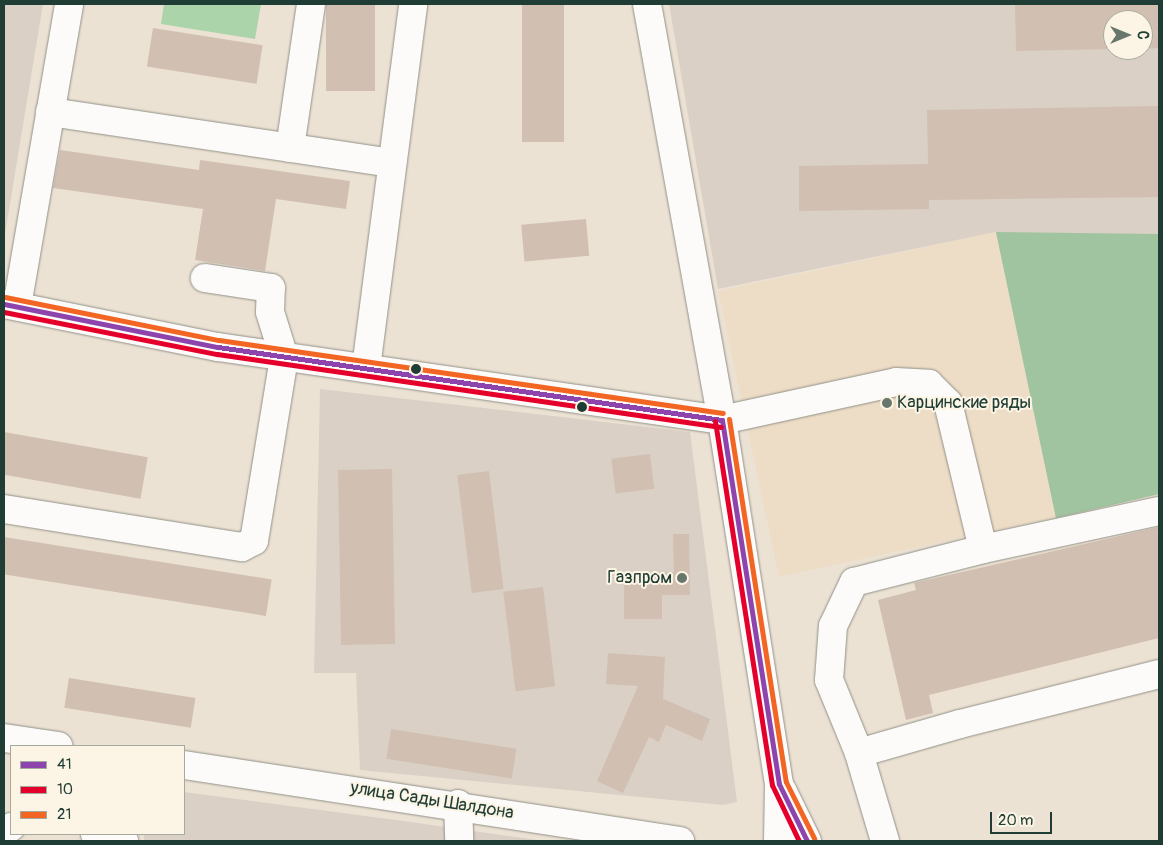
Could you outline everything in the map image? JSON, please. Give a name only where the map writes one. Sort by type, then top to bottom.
[{"type":"street","points":[[68,4],[50,112],[10,305],[218,347],[722,420],[896,382],[929,384],[948,403],[983,549]]},
{"type":"street","points":[[290,148],[311,4]]},
{"type":"street","points":[[366,368],[413,4]]},
{"type":"street","points":[[647,4],[722,420],[779,784],[778,841]]},
{"type":"street","points":[[50,112],[392,164]]},
{"type":"street","points":[[4,509],[242,547],[254,541],[284,357],[270,312],[271,288],[205,278]]},
{"type":"street","points":[[885,841],[859,754],[829,680],[833,626],[854,582],[983,549],[1159,511]]},
{"type":"street","points":[[859,754],[960,724],[1159,674]]},
{"type":"street","points":[[4,738],[45,745]]},
{"type":"street","name":"улица Сады Шалдона","points":[[185,764],[458,804],[680,841]]},
{"type":"street","points":[[779,784],[806,841]]},
{"type":"street","points":[[458,804],[460,841]]},
{"type":"street","points":[[99,835],[124,841]]},
{"type":"shaded area","points":[[4,4],[43,4],[5,234],[4,234]]},
{"type":"shaded area","points":[[669,4],[1159,4],[1159,494],[1056,518],[996,232],[718,289]]},
{"type":"shaded area","name":"Карцинские ряды","points":[[996,232],[1057,518],[779,577],[718,291]]},
{"type":"shaded area","points":[[320,389],[690,432],[737,802],[723,805],[360,770],[356,673],[314,673]]},
{"type":"shaded area","points":[[185,792],[544,841],[144,841],[144,835],[185,835]]},
{"type":"green space","points":[[164,4],[261,4],[255,39],[161,24]]},
{"type":"green space","points":[[996,232],[1159,234],[1159,494],[1056,518]]},
{"type":"building","points":[[326,4],[375,4],[375,91],[326,91]]},
{"type":"building","points":[[522,4],[564,4],[564,142],[522,142]]},
{"type":"building","points":[[1015,4],[1159,4],[1159,48],[1153,48],[1153,10],[1103,10],[1103,49],[1016,51]]},
{"type":"building","points":[[153,28],[263,45],[257,84],[147,67]]},
{"type":"building","points":[[1159,106],[1159,197],[929,200],[929,209],[799,211],[799,166],[928,164],[927,110]]},
{"type":"building","points":[[60,150],[199,170],[200,160],[350,181],[346,209],[276,199],[265,271],[195,260],[203,209],[53,188]]},
{"type":"building","points":[[586,219],[589,256],[524,262],[521,225]]},
{"type":"building","points":[[4,432],[148,457],[140,499],[4,475]]},
{"type":"building","points":[[650,454],[654,489],[616,493],[611,459]]},
{"type":"building","points":[[392,469],[395,644],[341,645],[338,470]]},
{"type":"building","points":[[489,471],[504,589],[472,593],[457,475]]},
{"type":"building","points":[[1159,527],[1159,638],[929,695],[933,713],[906,720],[878,600],[916,590],[914,583]]},
{"type":"building","points":[[673,534],[689,534],[690,595],[662,595],[662,619],[624,619],[624,573],[674,572]]},
{"type":"building","points":[[4,537],[272,579],[266,616],[4,574]]},
{"type":"building","points":[[543,587],[555,686],[515,691],[503,592]]},
{"type":"building","points":[[608,653],[665,657],[663,699],[710,719],[702,741],[666,725],[659,742],[649,737],[623,793],[597,781],[638,686],[606,684]]},
{"type":"building","points":[[69,678],[195,698],[191,728],[64,708]]},
{"type":"building","points":[[391,729],[516,749],[512,778],[386,759]]},
{"type":"transit line","name":"21","points":[[5,297],[219,340],[723,413]]},
{"type":"transit line","name":"41","points":[[4,304],[218,347],[722,420]]},
{"type":"transit line","name":"10","points":[[4,312],[217,354],[721,427]]},
{"type":"transit line","name":"21","points":[[729,419],[786,782],[814,838]]},
{"type":"transit line","name":"41","points":[[722,420],[779,784],[807,841]]},
{"type":"transit line","name":"10","points":[[715,421],[772,785],[799,841]]},
{"type":"place","name":"Карцинские ряды","points":[[887,403]]},
{"type":"place","name":"Газпром","points":[[682,578]]}]
